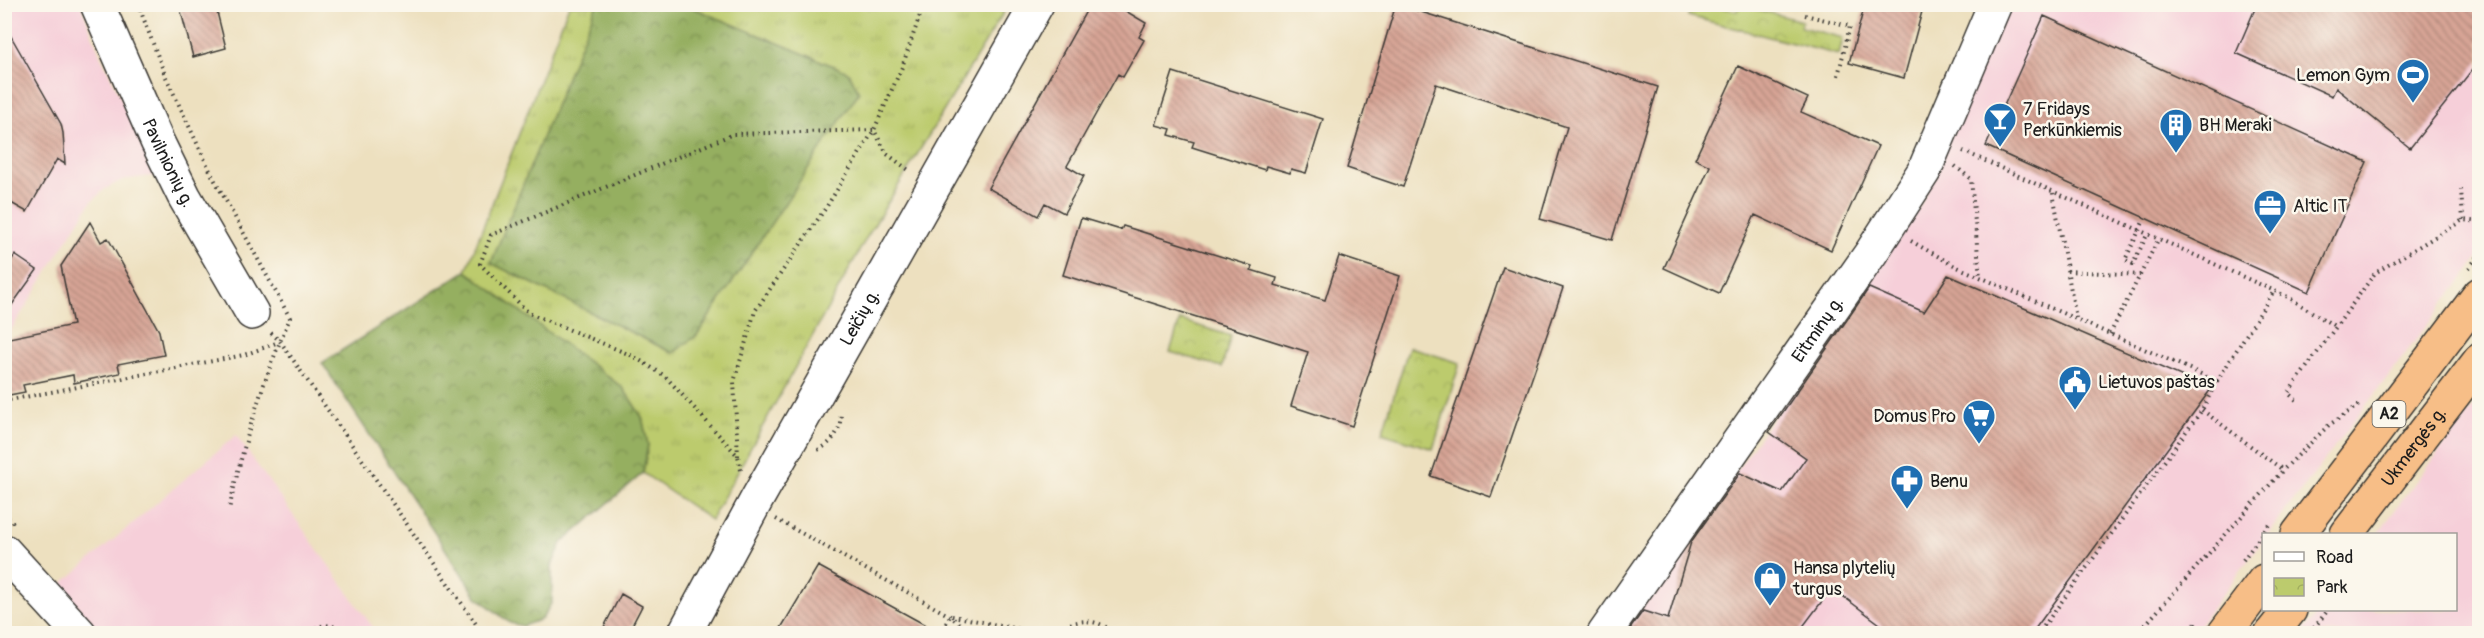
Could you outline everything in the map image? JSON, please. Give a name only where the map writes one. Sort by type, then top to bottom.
[{"type":"highway","name":"A2","points":[[2299,533],[2480,294]]},
{"type":"highway","name":"Ukmergės g.","points":[[2348,533],[2480,360]]},
{"type":"highway","points":[[2224,633],[2262,584]]},
{"type":"highway","points":[[2271,633],[2288,611]]},
{"type":"street","name":"Pavilnionių g.","points":[[97,4],[157,141],[184,196],[252,313]]},
{"type":"street","name":"Leičių g.","points":[[684,633],[766,509],[1037,4]]},
{"type":"street","name":"Eitminų g.","points":[[1604,633],[1871,253],[1924,171],[1995,4]]},
{"type":"street","points":[[4,551],[80,633]]},
{"type":"path","points":[[138,4],[165,75],[212,175],[290,318],[240,456],[229,510]]},
{"type":"path","points":[[924,4],[902,67],[874,130],[827,206],[755,311],[734,382],[738,456],[743,478],[766,509],[950,616],[972,633]]},
{"type":"path","points":[[1805,15],[1850,26],[1837,80]]},
{"type":"path","points":[[874,130],[887,154],[911,172]]},
{"type":"path","points":[[738,456],[665,376],[633,356],[529,313],[480,264],[491,235],[733,134],[874,130]]},
{"type":"path","points":[[1960,150],[2147,236],[2288,297],[2336,327]]},
{"type":"path","points":[[2462,189],[2463,220]]},
{"type":"path","points":[[2053,192],[2076,319]]},
{"type":"path","points":[[2145,218],[2125,260],[2133,264],[2147,236]]},
{"type":"path","points":[[2296,400],[2288,393],[2375,273],[2463,220],[2480,222]]},
{"type":"path","points":[[2110,334],[2158,240]]},
{"type":"path","points":[[1928,250],[1955,266],[2217,381]]},
{"type":"path","points":[[2067,271],[2140,274]]},
{"type":"path","points":[[2037,633],[2202,410],[2217,381],[2274,291]]},
{"type":"path","points":[[4,401],[244,355],[280,341]]},
{"type":"path","points":[[280,341],[483,633]]},
{"type":"path","points":[[2137,633],[2283,470],[2329,424],[2359,405]]},
{"type":"path","points":[[2202,410],[2283,470]]},
{"type":"path","points":[[2310,633],[2326,611]]},
{"type":"path","points":[[940,633],[950,616]]},
{"type":"path","points":[[950,616],[1037,630],[1080,621],[1102,623],[1117,633]]},
{"type":"path","points":[[298,633],[325,625],[380,633]]},
{"type":"shaded area","points":[[5,5],[81,5],[100,55],[159,175],[122,180],[105,189],[91,202],[8,335],[5,336]]},
{"type":"shaded area","points":[[2005,5],[2479,5],[2479,257],[2269,533],[2262,533],[2262,542],[2193,633],[1623,634],[1922,204]]},
{"type":"shaded area","points":[[2479,399],[2479,633],[2302,633],[2319,611],[2457,611],[2457,533],[2378,533]]},
{"type":"shaded area","points":[[236,435],[377,633],[95,633],[56,589]]},
{"type":"green space","points":[[597,4],[686,5],[848,72],[859,92],[697,335],[673,353],[491,263]]},
{"type":"green space","points":[[569,5],[597,5],[491,263],[673,353],[697,335],[859,92],[848,72],[686,5],[1008,5],[867,237],[711,520],[643,473],[648,445],[642,417],[623,388],[466,271]]},
{"type":"green space","points":[[1691,5],[1710,5],[1737,11],[1740,5],[1802,21],[1801,27],[1843,38],[1839,55],[1688,16]]},
{"type":"green space","points":[[466,271],[623,388],[642,417],[648,445],[643,473],[562,543],[552,565],[552,602],[542,619],[523,626],[510,623],[477,597],[322,363]]},
{"type":"green space","points":[[1180,320],[1231,336],[1222,367],[1170,352]]},
{"type":"green space","points":[[1409,347],[1460,363],[1433,449],[1382,433]]},
{"type":"building","points":[[179,4],[215,4],[226,48],[193,57]]},
{"type":"building","points":[[1090,4],[1114,4],[1146,23],[1139,37],[1144,40],[1123,77],[1118,74],[1067,166],[1084,176],[1064,213],[1045,203],[1038,216],[988,188]]},
{"type":"building","points":[[1396,4],[1658,87],[1612,240],[1540,219],[1567,127],[1436,84],[1403,187],[1347,168]]},
{"type":"building","points":[[1865,4],[1924,4],[1904,78],[1849,63]]},
{"type":"building","points":[[2257,4],[2403,4],[2409,9],[2413,4],[2480,4],[2480,60],[2410,148],[2336,88],[2332,96],[2236,53]]},
{"type":"building","name":"BH Meraki","points":[[2044,16],[2367,162],[2309,292],[1986,146]]},
{"type":"building","points":[[4,24],[61,124],[63,133],[65,164],[57,159],[27,212],[4,199]]},
{"type":"building","points":[[1738,66],[1808,98],[1801,112],[1878,146],[1831,250],[1755,215],[1719,293],[1664,268],[1710,166],[1695,159]]},
{"type":"building","points":[[1173,72],[1323,119],[1306,173],[1291,169],[1290,173],[1266,166],[1265,170],[1192,147],[1194,142],[1169,135],[1171,129],[1156,125]]},
{"type":"building","points":[[1081,218],[1121,230],[1123,226],[1252,266],[1251,270],[1277,278],[1275,285],[1325,300],[1339,256],[1400,276],[1352,426],[1291,406],[1308,352],[1063,275]]},
{"type":"building","points":[[90,222],[101,242],[108,238],[159,331],[164,355],[118,364],[120,373],[74,383],[73,375],[23,385],[25,392],[4,396],[4,339],[73,325],[61,266]]},
{"type":"building","points":[[15,255],[37,270],[4,316],[4,270]]},
{"type":"building","points":[[1503,267],[1563,288],[1491,497],[1431,476]]},
{"type":"building","name":"Domus Pro","points":[[1948,275],[2211,389],[2032,633],[1892,633],[1832,588],[1798,633],[1627,633],[1643,611],[1668,619],[1691,542],[1740,473],[1782,492],[1806,458],[1769,432],[1869,288],[1924,312]]},
{"type":"building","points":[[818,566],[940,633],[778,633]]},
{"type":"building","points":[[621,594],[642,606],[628,633],[601,633]]},
{"type":"place","name":"Lemon Gym","points":[[2413,104]]},
{"type":"place","name":"7 Fridays Perkūnkiemis","points":[[2000,148]]},
{"type":"place","name":"BH Meraki","points":[[2176,154]]},
{"type":"place","name":"Altic IT","points":[[2270,235]]},
{"type":"place","name":"Lietuvos paštas","points":[[2075,411]]},
{"type":"place","name":"Domus Pro","points":[[1979,445]]},
{"type":"place","name":"Benu","points":[[1907,510]]},
{"type":"place","name":"Hansa plytelių turgus","points":[[1770,607]]}]
